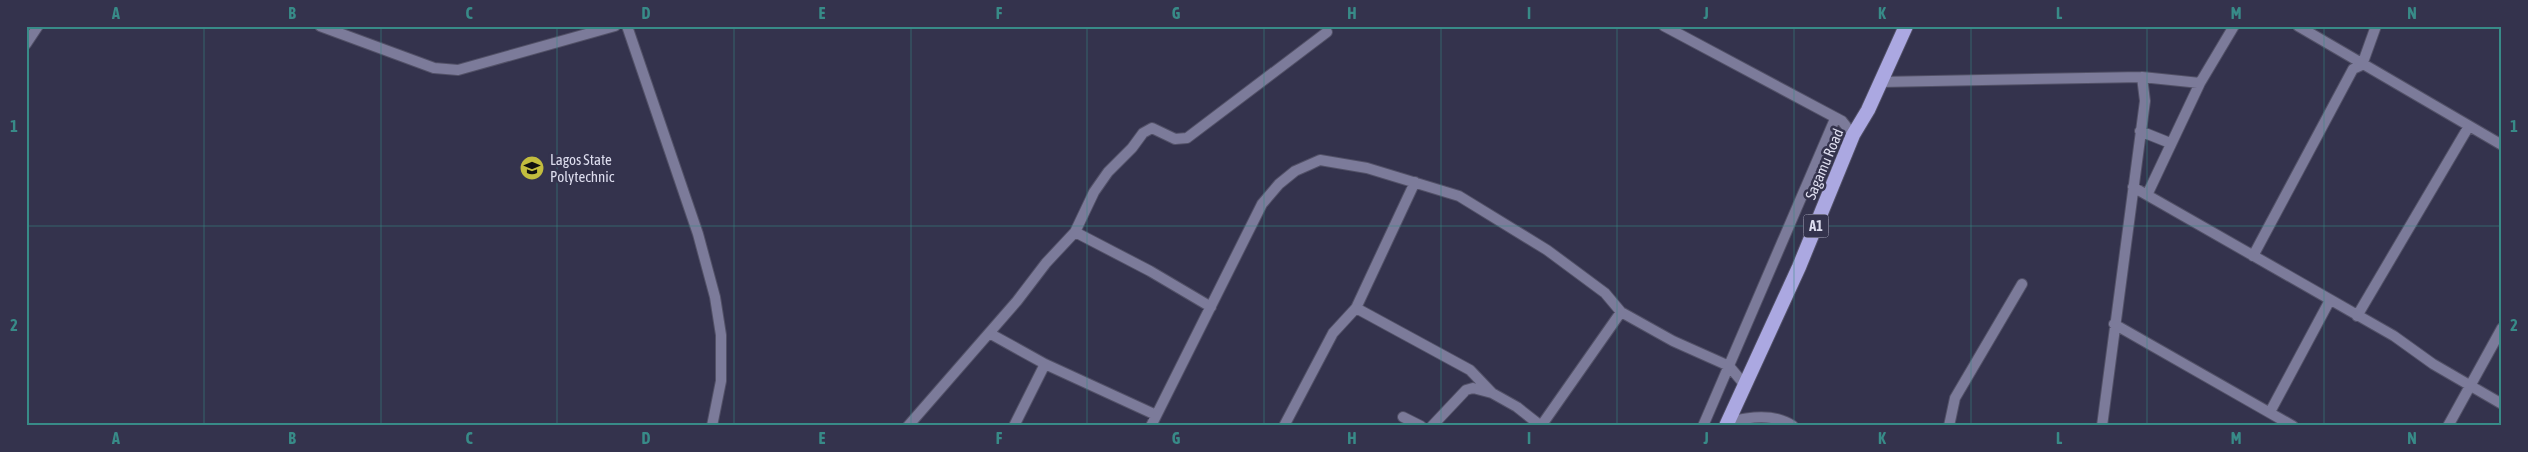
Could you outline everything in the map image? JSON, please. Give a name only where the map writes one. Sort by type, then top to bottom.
[{"type":"highway","name":"Sagamu Road","points":[[1727,424],[1799,267],[1853,135],[1906,26]]},
{"type":"street","points":[[26,44],[38,26]]},
{"type":"street","points":[[320,26],[434,68],[458,70],[615,26]]},
{"type":"street","points":[[627,26],[698,234],[715,297],[721,335],[721,372],[712,426]]},
{"type":"street","points":[[1664,26],[1835,119],[1842,121],[1853,135]]},
{"type":"street","points":[[2147,195],[2200,83],[2234,26]]},
{"type":"street","points":[[2298,26],[2502,145]]},
{"type":"street","points":[[2253,256],[2353,69],[2362,65],[2376,26]]},
{"type":"street","points":[[908,426],[1017,301],[1046,263],[1075,232],[1094,192],[1108,172],[1147,130],[1157,129],[1175,139],[1187,138],[1327,32]]},
{"type":"street","points":[[1880,82],[2142,78],[2200,83]]},
{"type":"street","points":[[2102,426],[2144,101],[2142,78]]},
{"type":"street","points":[[1703,426],[1835,119]]},
{"type":"street","points":[[2357,316],[2469,126]]},
{"type":"street","points":[[2140,131],[2170,143]]},
{"type":"street","points":[[1151,426],[1262,204],[1279,184],[1295,171],[1310,163],[1330,160],[1415,182],[1458,196],[1524,235],[1605,293],[1622,312],[1673,341],[1729,366],[1744,384]]},
{"type":"street","points":[[1284,426],[1333,333],[1356,308],[1415,182]]},
{"type":"street","points":[[2133,187],[2394,336],[2433,364],[2502,404]]},
{"type":"street","points":[[1075,232],[1150,271],[1211,307]]},
{"type":"street","points":[[1950,425],[1954,398],[2022,284]]},
{"type":"street","points":[[2270,412],[2330,300]]},
{"type":"street","points":[[1356,308],[1470,370],[1492,393]]},
{"type":"street","points":[[1432,426],[1466,390],[1473,388],[1492,393],[1517,407],[1541,426],[1622,312]]},
{"type":"street","points":[[2114,324],[2293,426]]},
{"type":"street","points":[[2448,426],[2502,328]]},
{"type":"street","points":[[989,332],[1045,364],[1156,414]]},
{"type":"street","points":[[1014,426],[1045,364]]},
{"type":"street","points":[[1403,417],[1421,426]]},
{"type":"street","points":[[1727,424],[1748,418],[1776,418],[1793,426]]},
{"type":"place","name":"Lagos State Polytechnic","points":[[532,168]]}]
